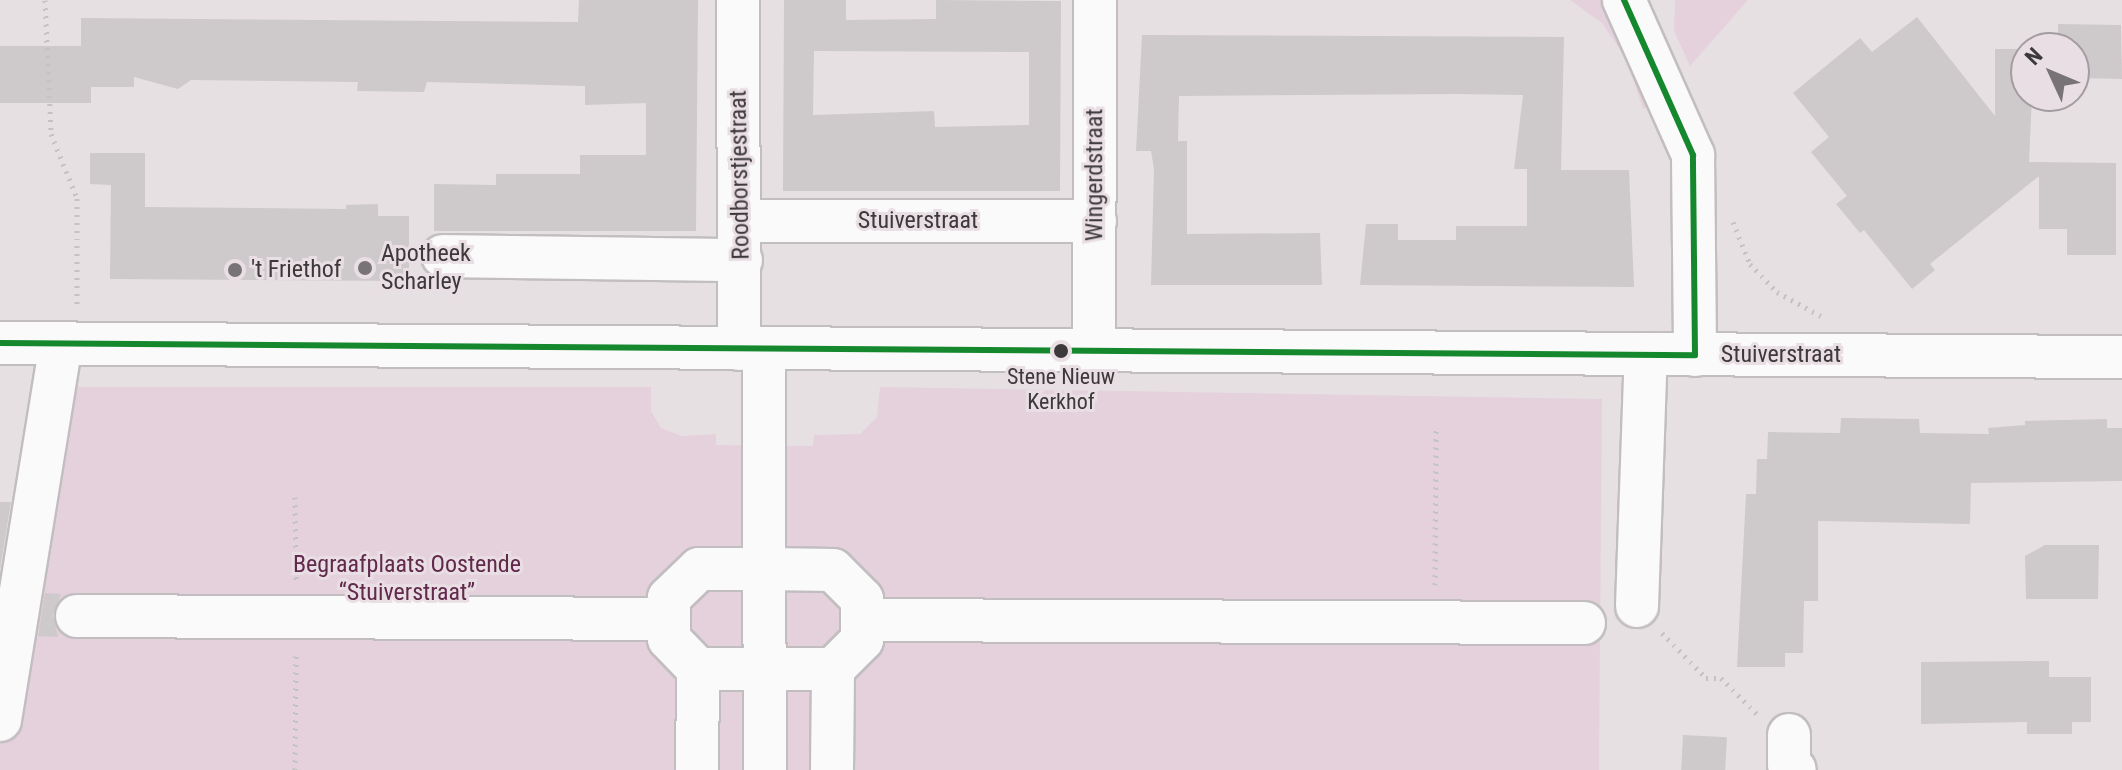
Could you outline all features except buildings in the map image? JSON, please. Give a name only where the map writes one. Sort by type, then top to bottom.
[{"type":"street","name":"Roodborstjestraat","points":[[738,0],[741,241],[752,349],[767,569],[765,770]]},
{"type":"street","name":"Wingerdstraat","points":[[1094,350],[1095,0]]},
{"type":"street","points":[[1624,0],[1693,155],[1695,355]]},
{"type":"street","name":"Stuiverstraat","points":[[443,256],[1095,221]]},
{"type":"street","name":"Stuiverstraat","points":[[0,343],[2122,357]]},
{"type":"street","points":[[0,720],[61,344]]},
{"type":"street","points":[[1637,606],[1646,354]]},
{"type":"street","points":[[697,770],[698,669],[669,639],[669,598],[699,569],[833,570],[862,599],[862,640],[833,669],[832,770]]},
{"type":"street","points":[[77,616],[669,619]]},
{"type":"street","points":[[862,620],[1584,623]]},
{"type":"street","points":[[698,669],[833,669]]},
{"type":"path","points":[[45,0],[51,134],[77,198],[77,307],[61,344]]},
{"type":"path","points":[[1727,207],[1750,264],[1777,292],[1826,319]]},
{"type":"path","points":[[1435,622],[1436,426]]},
{"type":"path","points":[[1637,606],[1706,678],[1721,678],[1791,751]]},
{"type":"green space","points":[[1570,0],[1604,0],[1653,106],[1643,109],[1627,60],[1602,23]]},
{"type":"green space","points":[[1675,0],[1748,0],[1690,66],[1674,31]]},
{"type":"green space","name":"Begraafplaats Oostende “Stuiverstraat”","points":[[49,387],[651,387],[651,411],[661,428],[682,436],[716,434],[716,445],[813,446],[814,435],[860,434],[877,417],[880,387],[1602,399],[1599,770],[0,770],[0,683]]},
{"type":"transit line","points":[[0,343],[1695,355],[1693,155],[1624,0]]},
{"type":"place","name":"Apotheek Scharley","points":[[365,268]]},
{"type":"place","name":"'t Friethof","points":[[235,270]]},
{"type":"place","name":"Stene Nieuw Kerkhof","points":[[1061,351]]}]
